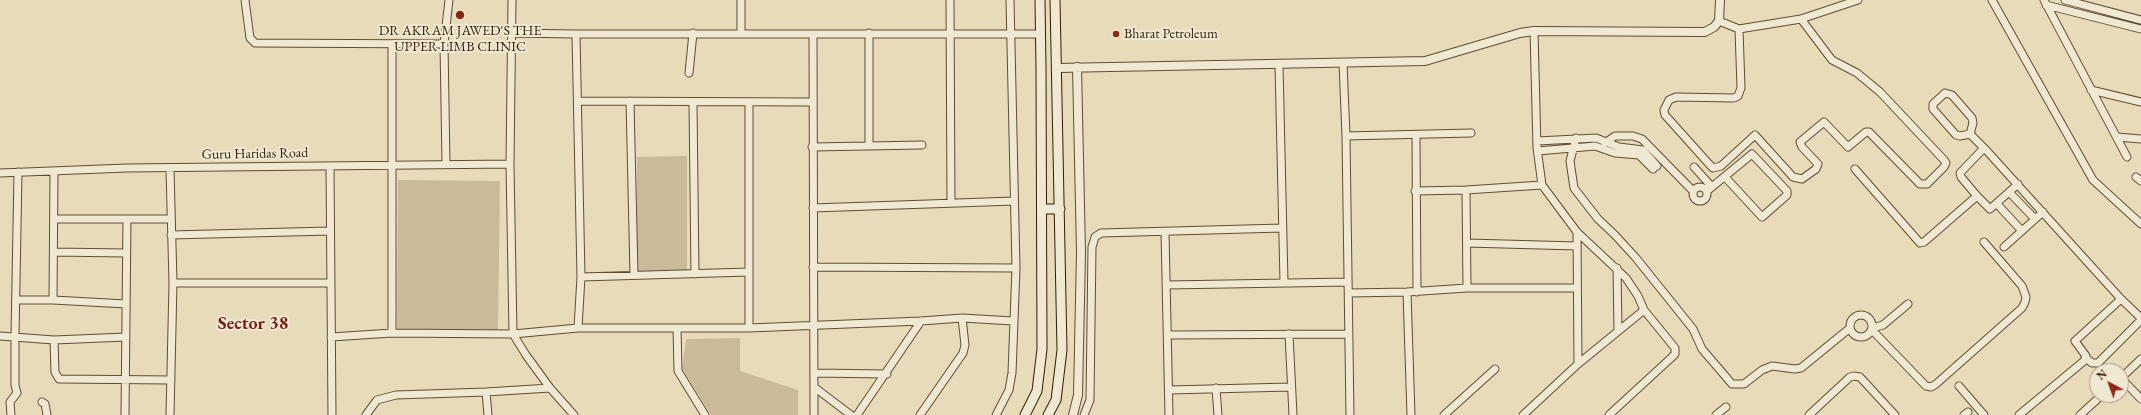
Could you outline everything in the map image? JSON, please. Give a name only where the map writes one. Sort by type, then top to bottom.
[{"type":"main road","points":[[1025,415],[1037,391],[1042,349],[1040,0]]},
{"type":"main road","points":[[1048,415],[1056,400],[1062,350],[1058,68],[1055,0]]},
{"type":"main road","points":[[1042,210],[1060,209]]},
{"type":"street","points":[[245,0],[250,38],[255,43],[444,44]]},
{"type":"street","points":[[446,164],[444,44],[448,0]]},
{"type":"street","points":[[512,0],[510,164],[513,334],[550,388],[574,415]]},
{"type":"street","points":[[741,0],[741,33]]},
{"type":"street","points":[[950,0],[952,33],[951,202]]},
{"type":"street","points":[[996,415],[1004,404],[1009,390],[1012,373],[1016,268],[1010,0]]},
{"type":"street","points":[[1058,68],[1279,65],[1425,61],[1520,33],[1534,31],[1699,32],[1709,30],[1719,21],[1720,0]]},
{"type":"street","points":[[1719,21],[1739,29],[1800,19],[1858,0]]},
{"type":"street","points":[[1992,0],[2094,180],[2141,224]]},
{"type":"street","points":[[2065,0],[2141,20]]},
{"type":"street","points":[[2045,2],[2141,29]]},
{"type":"street","points":[[2045,2],[2127,157]]},
{"type":"street","points":[[1739,29],[1741,88],[1738,96],[1734,98],[1676,97],[1669,100],[1664,110],[1665,115],[1713,168],[1721,166],[1755,135],[1793,178],[1802,179],[1816,169],[1818,164],[1802,147],[1800,142],[1824,122],[1848,147],[1866,132],[1869,132],[1920,184],[1927,184],[1944,167],[1946,163],[1944,160],[1880,92],[1857,73],[1832,60],[1800,19]]},
{"type":"street","points":[[1534,31],[1537,141],[1542,184],[1577,232],[1616,268],[1634,289],[1644,310],[1675,348],[1675,354],[1609,415]]},
{"type":"street","points":[[511,33],[813,34],[1011,32],[1040,34]]},
{"type":"street","points":[[689,72],[693,33]]},
{"type":"street","points":[[869,33],[869,145]]},
{"type":"street","points":[[576,34],[579,101],[581,277],[578,328]]},
{"type":"street","points":[[813,34],[812,147],[814,415]]},
{"type":"street","points":[[392,44],[392,333]]},
{"type":"street","points":[[1343,63],[1346,136],[1350,415]]},
{"type":"street","points":[[1279,65],[1284,282]]},
{"type":"street","points":[[1073,415],[1078,395],[1081,252],[1078,67]]},
{"type":"street","points":[[2091,90],[2141,102]]},
{"type":"street","points":[[1945,93],[1952,95],[1972,118],[1970,134],[1960,136],[1956,135],[1933,109],[1933,104],[1945,93]]},
{"type":"street","points":[[579,101],[692,103],[812,102]]},
{"type":"street","points":[[630,101],[634,275]]},
{"type":"street","points":[[749,102],[749,328]]},
{"type":"street","points":[[692,103],[695,274]]},
{"type":"street","points":[[1346,136],[1472,133]]},
{"type":"street","points":[[1970,134],[2018,184],[2121,299],[2141,319],[2098,362],[2092,364],[2086,358],[2086,354],[2075,341],[2121,299]]},
{"type":"street","points":[[1416,135],[1416,292]]},
{"type":"street","points":[[1601,148],[1607,141],[1618,136],[1642,138],[1693,191],[1694,198],[1700,201],[1706,198],[1709,189],[1753,154],[1787,191],[1787,195],[1762,217],[1725,177]]},
{"type":"street","points":[[2117,137],[2141,139]]},
{"type":"street","points":[[1576,138],[1570,161],[1574,188],[1598,219],[1616,235],[1636,258],[1695,332],[1702,349],[1732,384],[1744,384],[1762,370],[1772,366],[1795,370],[1801,368],[1850,328],[1854,318],[1861,315],[1868,318],[1872,327],[1926,386],[1930,387],[1936,384],[2022,308],[2025,302],[2026,296],[2022,286],[1984,242]]},
{"type":"street","points":[[1537,141],[1596,138],[1607,141],[1619,147],[1643,150],[1655,167],[1639,155],[1615,153],[1591,146],[1538,151]]},
{"type":"street","points":[[812,147],[922,145]]},
{"type":"street","points":[[1984,148],[1960,173],[1961,177],[1977,196],[1990,209],[2018,184]]},
{"type":"street","name":"Guru Haridas Road","points":[[0,173],[127,168],[170,169],[330,166],[392,167],[446,164],[510,164]]},
{"type":"street","points":[[330,166],[332,415]]},
{"type":"street","points":[[1694,167],[1709,189]]},
{"type":"street","points":[[170,169],[170,219],[173,283],[170,415]]},
{"type":"street","points":[[1856,169],[1920,243],[1924,242],[1977,196]]},
{"type":"street","points":[[53,300],[54,171]]},
{"type":"street","points":[[12,415],[10,402],[17,393],[15,385],[15,337],[18,172]]},
{"type":"street","points":[[1415,191],[1466,190],[1542,184]]},
{"type":"street","points":[[1693,191],[1699,186],[1709,189]]},
{"type":"street","points":[[1466,190],[1467,288]]},
{"type":"street","points":[[2010,192],[2035,219]]},
{"type":"street","points":[[813,208],[1014,201]]},
{"type":"street","points":[[1997,204],[2022,231]]},
{"type":"street","points":[[2004,247],[2043,212]]},
{"type":"street","points":[[54,219],[170,219]]},
{"type":"street","points":[[125,415],[127,219]]},
{"type":"street","points":[[1084,415],[1090,400],[1093,242],[1095,236],[1101,233],[1282,228]]},
{"type":"street","points":[[171,235],[330,231]]},
{"type":"street","points":[[1165,232],[1168,285],[1169,415]]},
{"type":"street","points":[[1577,232],[1576,288],[1578,364]]},
{"type":"street","points":[[1466,244],[1577,246]]},
{"type":"street","points":[[54,252],[126,254]]},
{"type":"street","points":[[813,267],[1016,268]]},
{"type":"street","points":[[1616,268],[1618,330]]},
{"type":"street","points":[[581,277],[748,272]]},
{"type":"street","points":[[1168,285],[1348,282]]},
{"type":"street","points":[[173,283],[331,283]]},
{"type":"street","points":[[1349,293],[1416,292],[1467,288],[1576,288]]},
{"type":"street","points":[[1407,292],[1411,415]]},
{"type":"street","points":[[16,300],[53,300],[126,304]]},
{"type":"street","points":[[1850,328],[1853,334],[1859,338],[1866,337],[1872,327],[1907,303]]},
{"type":"street","points":[[1523,415],[1578,364],[1644,310]]},
{"type":"street","points":[[331,337],[392,333],[513,334],[578,328],[749,328],[962,318],[1013,321]]},
{"type":"street","points":[[920,415],[963,353],[965,345],[962,318]]},
{"type":"street","points":[[857,415],[887,374],[921,321]]},
{"type":"street","points":[[677,328],[678,371],[705,415]]},
{"type":"street","points":[[1289,334],[1290,387],[1293,415]]},
{"type":"street","points":[[1169,335],[1348,334]]},
{"type":"street","points":[[0,336],[54,340],[126,337]]},
{"type":"street","points":[[54,340],[55,372],[59,379],[170,380]]},
{"type":"street","points":[[2019,415],[2086,358]]},
{"type":"street","points":[[2129,370],[2141,359]]},
{"type":"street","points":[[1444,415],[1495,369]]},
{"type":"street","points":[[814,374],[887,374]]},
{"type":"street","points":[[1808,415],[1850,377],[1854,376],[1860,377],[1895,415]]},
{"type":"street","points":[[1959,386],[1984,415]]},
{"type":"street","points":[[2129,386],[2141,399]]},
{"type":"street","points":[[1169,390],[1290,387]]},
{"type":"street","points":[[366,415],[377,400],[396,395],[550,388]]},
{"type":"street","points":[[814,388],[851,415]]},
{"type":"street","points":[[1216,388],[1218,415]]},
{"type":"street","points":[[486,392],[488,415]]},
{"type":"street","points":[[42,402],[45,404],[47,415]]},
{"type":"street","points":[[2080,415],[2093,403]]},
{"type":"street","points":[[1165,415],[1169,407]]},
{"type":"street","points":[[1716,415],[1726,407]]},
{"type":"shaded area","points":[[687,156],[687,272],[637,272],[637,157]]},
{"type":"shaded area","points":[[398,180],[500,181],[498,330],[397,329]]},
{"type":"shaded area","points":[[740,338],[740,371],[798,390],[798,415],[711,415],[682,368],[686,341],[687,339]]},
{"type":"place","name":"DR AKRAM JAWED'S THE UPPER LIMB CLINIC","points":[[460,15]]},
{"type":"place","name":"Bharat Petroleum","points":[[1116,34]]},
{"type":"district","name":"Sector 38","points":[[253,324]]}]
